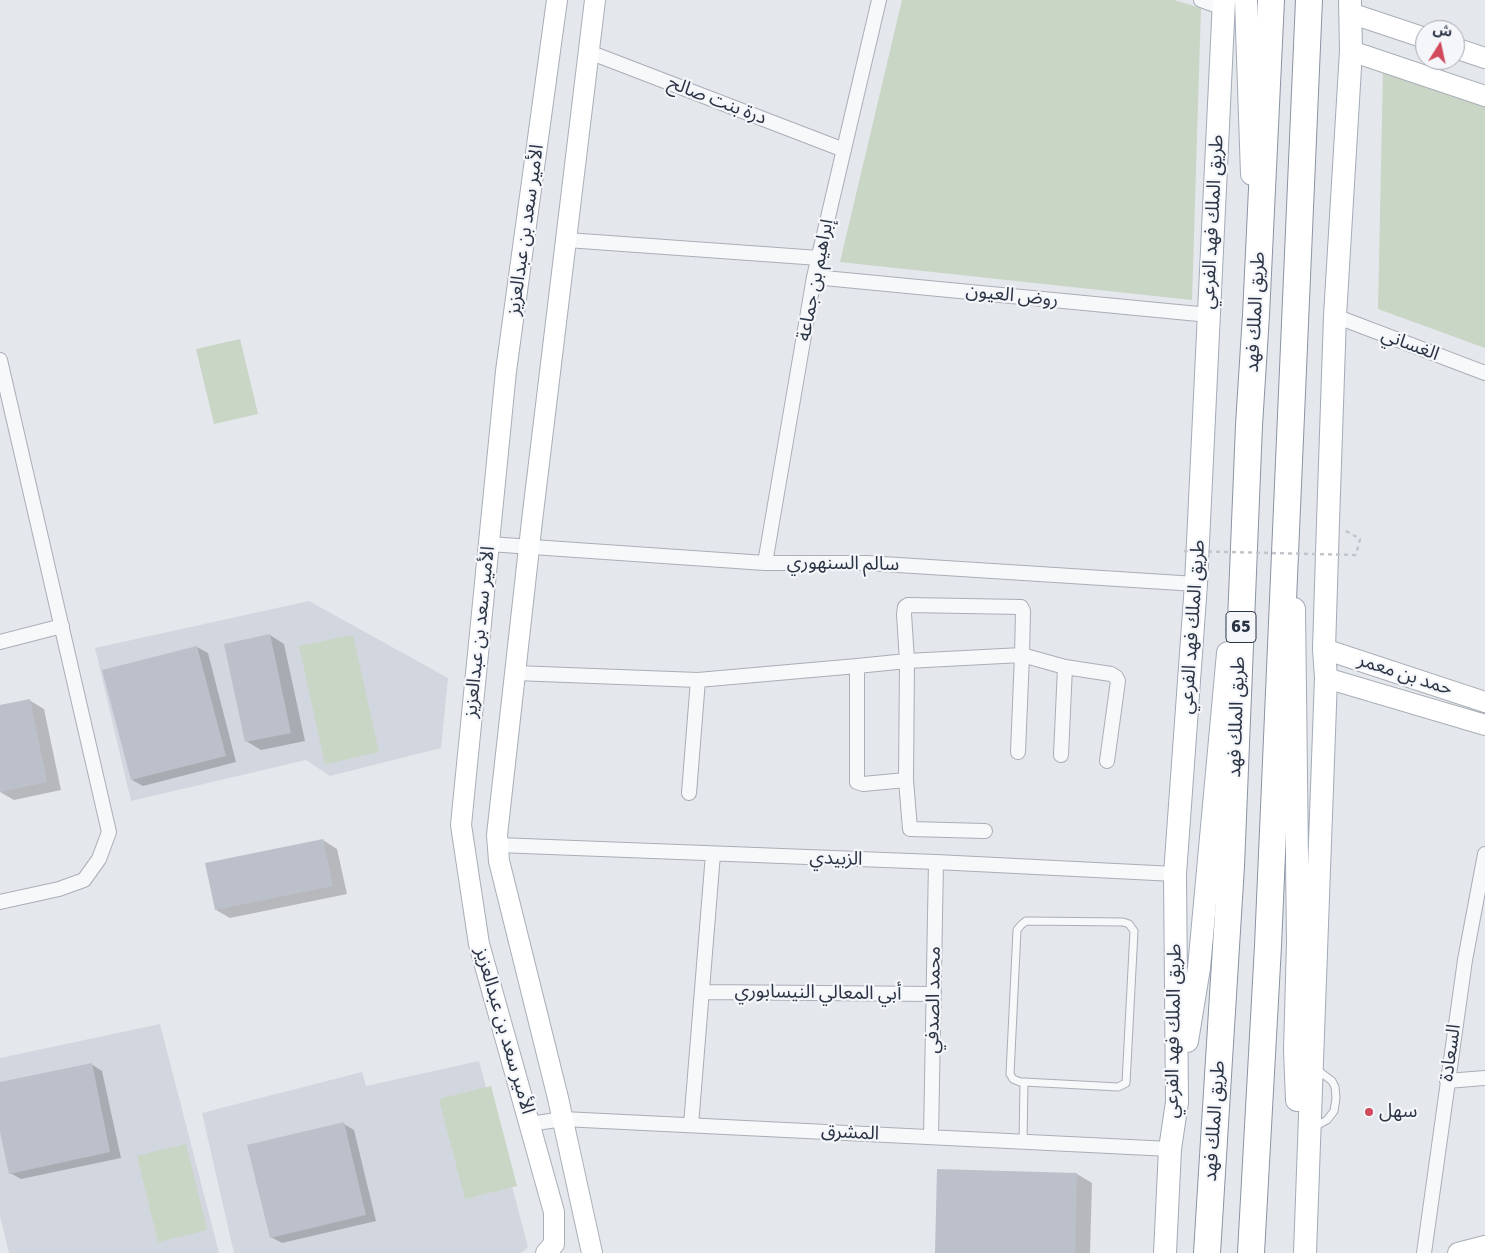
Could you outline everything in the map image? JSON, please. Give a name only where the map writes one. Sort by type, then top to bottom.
[{"type":"highway","name":"طريق الملك فهد","points":[[1207,1253],[1230,876],[1249,425],[1271,0]]},
{"type":"highway","name":"طريق الملك فهد","points":[[1251,1253],[1268,946],[1309,0]]},
{"type":"main road","points":[[1246,0],[1256,315]]},
{"type":"main road","points":[[1302,133],[1320,0]]},
{"type":"main road","name":"طريق الملك فهد الفرعي","points":[[1165,1253],[1170,1149],[1177,1102],[1175,874],[1196,584],[1224,4]]},
{"type":"main road","points":[[1304,1253],[1326,678],[1324,648],[1335,316],[1351,51],[1350,6]]},
{"type":"main road","points":[[1290,423],[1298,923],[1295,1050],[1304,1253]]},
{"type":"main road","points":[[1177,1102],[1199,968],[1249,425]]},
{"type":"street","name":"الأمير سعد بن عبدالعزيز","points":[[546,1253],[554,1244],[554,1212],[479,944],[462,825],[506,371],[557,0]]},
{"type":"street","name":"الأمير سعد بن عبدالعزيز","points":[[592,1253],[563,1119],[499,861],[497,835],[595,0]]},
{"type":"street","name":"إبراهيم بن جماعة","points":[[765,563],[814,276],[880,0]]},
{"type":"street","points":[[1201,0],[1224,4]]},
{"type":"street","points":[[1350,6],[1415,34]]},
{"type":"street","points":[[1351,51],[1485,96]]},
{"type":"street","points":[[1465,51],[1485,58]]},
{"type":"street","name":"درة بنت صالح","points":[[589,52],[844,150]]},
{"type":"street","points":[[566,240],[819,258]]},
{"type":"street","name":"روض العيون","points":[[814,276],[1209,315]]},
{"type":"street","name":"الغساني","points":[[1335,316],[1485,373]]},
{"type":"street","points":[[0,360],[109,832],[99,859],[84,880],[59,889],[0,902]]},
{"type":"street","name":"سالم السنهوري","points":[[489,544],[765,563],[867,563],[1196,584]]},
{"type":"street","points":[[986,831],[910,830],[906,780],[907,661],[905,607],[908,605],[1020,606],[1023,608],[1018,752]]},
{"type":"street","points":[[0,642],[62,626]]},
{"type":"street","name":"حمد بن معمر","points":[[1324,648],[1485,702]]},
{"type":"street","points":[[515,673],[698,680],[907,661],[1022,655],[1065,667],[1111,674],[1116,677],[1118,682],[1107,761]]},
{"type":"street","points":[[857,666],[857,782],[863,784],[906,780]]},
{"type":"street","points":[[1061,755],[1065,667]]},
{"type":"street","name":"حمد بن معمر","points":[[1326,678],[1485,725]]},
{"type":"street","points":[[689,793],[698,680]]},
{"type":"street","name":"الزبيدي","points":[[498,845],[936,862],[1175,874]]},
{"type":"street","points":[[691,1125],[713,854]]},
{"type":"street","name":"السعادة","points":[[1424,1253],[1465,960],[1485,854]]},
{"type":"street","name":"محمد الصدفي","points":[[931,1137],[936,862]]},
{"type":"street","name":"أبي المعالي النيسابوري","points":[[702,992],[934,994]]},
{"type":"street","points":[[1447,1081],[1485,1078]]},
{"type":"street","name":"المشرق","points":[[530,1124],[563,1119],[1170,1149]]},
{"type":"street","points":[[1458,1253],[1485,1246]]},
{"type":"lane","points":[[1026,921],[1123,922],[1129,924],[1134,931],[1126,1083],[1118,1087],[1024,1082],[1013,1079],[1010,1074],[1017,930],[1026,921]]},
{"type":"lane","points":[[1023,1142],[1024,1082]]},
{"type":"path","points":[[1184,551],[1356,556],[1360,539]]},
{"type":"shaded area","points":[[309,601],[448,678],[441,748],[330,776],[306,760],[131,801],[95,648]]},
{"type":"shaded area","points":[[160,1024],[219,1253],[9,1253],[0,1216],[0,1058]]},
{"type":"shaded area","points":[[479,1061],[528,1247],[521,1253],[234,1253],[202,1113],[362,1072],[366,1086]]},
{"type":"green space","points":[[902,0],[1174,0],[1201,8],[1192,300],[840,262]]},
{"type":"green space","points":[[1383,71],[1485,105],[1485,348],[1378,309]]},
{"type":"green space","points":[[240,339],[258,414],[214,424],[196,349]]},
{"type":"green space","points":[[353,635],[379,752],[325,764],[299,646]]},
{"type":"green space","points":[[491,1086],[517,1186],[465,1199],[439,1099]]},
{"type":"green space","points":[[186,1144],[207,1230],[158,1242],[137,1156]]},
{"type":"building","points":[[270,634],[291,733],[245,742],[224,644]]},
{"type":"building","points":[[197,646],[226,756],[131,780],[102,670]]},
{"type":"building","points":[[30,699],[47,782],[0,792],[0,705]]},
{"type":"building","points":[[323,839],[333,886],[215,910],[205,863]]},
{"type":"building","points":[[92,1063],[110,1152],[9,1174],[0,1132],[0,1082]]},
{"type":"building","points":[[344,1122],[366,1215],[270,1238],[247,1145]]},
{"type":"building","points":[[937,1169],[1077,1173],[1075,1253],[935,1253]]},
{"type":"place","name":"سهل","points":[[1369,1112]]}]
